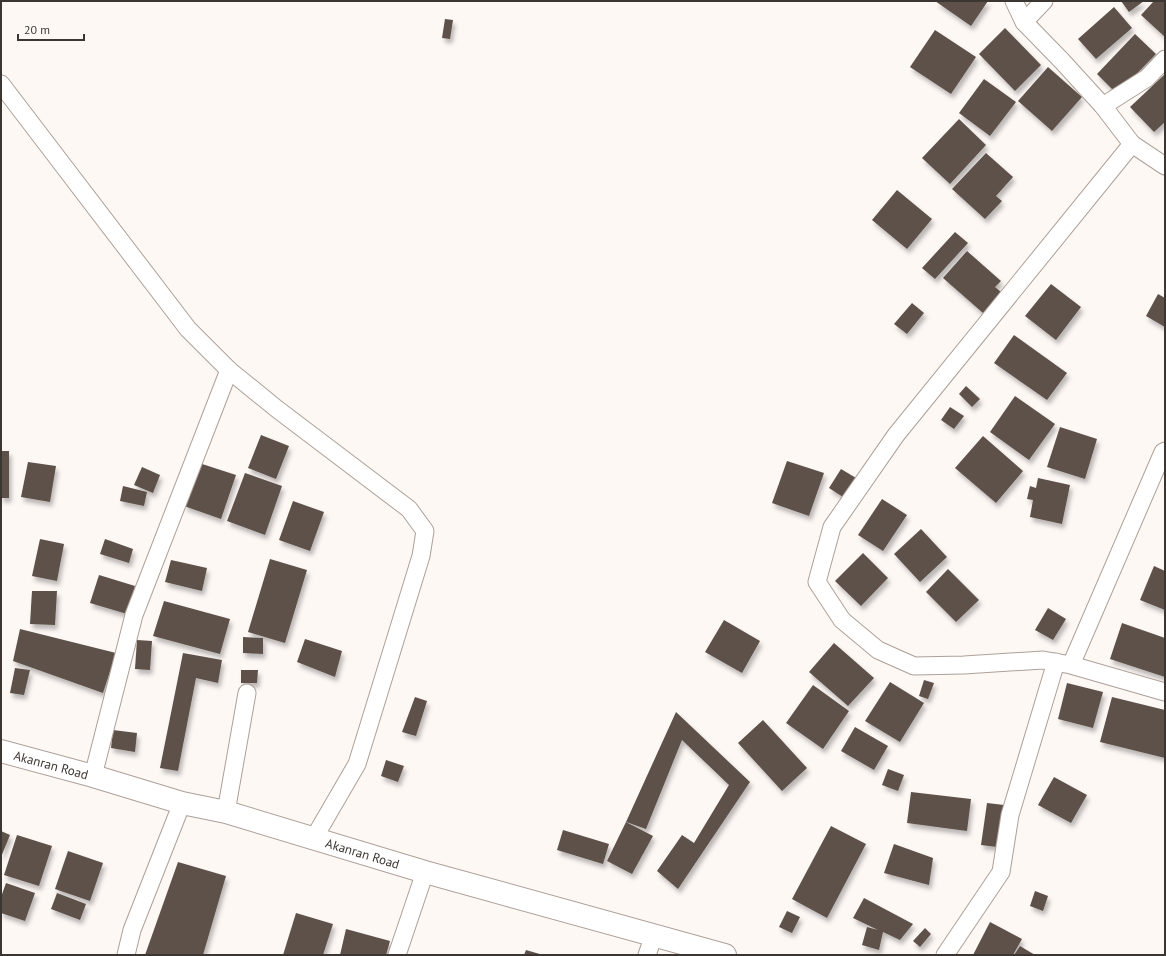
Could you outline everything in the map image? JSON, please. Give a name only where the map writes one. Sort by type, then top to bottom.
[{"type":"main road","name":"Akanran Road","points":[[1,751],[93,776],[182,803],[226,812],[314,838],[425,872],[650,945],[725,955]]},
{"type":"street","points":[[1014,1],[1024,22],[1103,106],[1132,144],[1165,166]]},
{"type":"street","points":[[1024,22],[1044,1]]},
{"type":"street","points":[[1103,106],[1147,78],[1165,59]]},
{"type":"street","points":[[1,84],[188,329],[229,370],[277,409],[409,509],[425,531],[421,556],[357,764],[314,838]]},
{"type":"street","points":[[1132,144],[896,435],[832,527],[817,582],[842,620],[878,650],[914,666],[964,665],[1043,660],[1064,664],[1165,692]]},
{"type":"street","points":[[93,776],[134,614],[229,370]]},
{"type":"street","points":[[945,955],[1001,872],[1010,814],[1064,664],[1163,452],[1165,451]]},
{"type":"street","points":[[226,812],[247,693]]},
{"type":"street","points":[[126,955],[132,930],[182,803]]},
{"type":"street","points":[[397,955],[425,872]]},
{"type":"building","points":[[935,1],[988,1],[971,26]]},
{"type":"building","points":[[1121,1],[1144,1],[1129,12]]},
{"type":"building","points":[[1154,1],[1165,1],[1165,37],[1141,15]]},
{"type":"building","points":[[1114,7],[1132,28],[1096,59],[1078,39]]},
{"type":"building","points":[[445,19],[453,20],[450,39],[442,38]]},
{"type":"building","points":[[1005,28],[1041,65],[1015,91],[979,54]]},
{"type":"building","points":[[935,30],[976,57],[951,94],[910,67]]},
{"type":"building","points":[[1135,34],[1156,54],[1117,94],[1097,74]]},
{"type":"building","points":[[1048,67],[1082,97],[1052,131],[1018,101]]},
{"type":"building","points":[[1165,74],[1165,122],[1154,132],[1130,107]]},
{"type":"building","points":[[984,79],[1016,102],[990,136],[959,113]]},
{"type":"building","points":[[959,119],[986,145],[950,184],[922,158]]},
{"type":"building","points":[[986,153],[1013,177],[996,196],[1002,201],[985,219],[952,189]]},
{"type":"building","points":[[897,190],[932,219],[907,249],[872,220]]},
{"type":"building","points":[[955,232],[968,243],[935,279],[922,268]]},
{"type":"building","points":[[967,251],[1001,281],[995,287],[1001,292],[983,313],[943,278]]},
{"type":"building","points":[[1051,284],[1081,307],[1056,340],[1025,316]]},
{"type":"building","points":[[1158,294],[1165,298],[1165,327],[1146,316]]},
{"type":"building","points":[[912,303],[924,313],[907,334],[894,324]]},
{"type":"building","points":[[1014,335],[1067,373],[1047,400],[994,363]]},
{"type":"building","points":[[966,386],[980,399],[972,407],[959,394]]},
{"type":"building","points":[[1015,396],[1055,424],[1029,460],[990,432]]},
{"type":"building","points":[[950,407],[964,416],[954,429],[941,420]]},
{"type":"building","points":[[1060,427],[1097,439],[1085,479],[1047,467]]},
{"type":"building","points":[[261,435],[289,446],[276,479],[248,468]]},
{"type":"building","points":[[983,436],[1023,471],[996,503],[955,468]]},
{"type":"building","points":[[1,451],[9,451],[9,498],[1,498]]},
{"type":"building","points":[[787,461],[824,473],[809,516],[772,503]]},
{"type":"building","points":[[28,462],[56,466],[50,502],[21,497]]},
{"type":"building","points":[[199,463],[236,475],[221,519],[184,506]]},
{"type":"building","points":[[142,467],[160,475],[153,493],[134,485]]},
{"type":"building","points":[[841,469],[856,478],[843,497],[829,488]]},
{"type":"building","points":[[245,473],[282,486],[265,535],[227,521]]},
{"type":"building","points":[[1038,478],[1070,485],[1062,524],[1030,517],[1033,500],[1027,499],[1030,486],[1036,488]]},
{"type":"building","points":[[123,486],[147,492],[144,506],[120,501]]},
{"type":"building","points":[[882,499],[907,515],[883,551],[858,535]]},
{"type":"building","points":[[293,501],[324,512],[310,551],[279,540]]},
{"type":"building","points":[[921,529],[947,557],[920,582],[894,554]]},
{"type":"building","points":[[40,539],[64,544],[57,581],[32,576]]},
{"type":"building","points":[[105,539],[133,549],[129,563],[100,554]]},
{"type":"building","points":[[863,553],[888,578],[861,606],[835,581]]},
{"type":"building","points":[[270,559],[307,570],[285,643],[248,632]]},
{"type":"building","points":[[171,560],[207,568],[202,591],[165,582]]},
{"type":"building","points":[[1154,566],[1165,571],[1165,610],[1140,600]]},
{"type":"building","points":[[948,569],[979,600],[956,622],[926,592]]},
{"type":"building","points":[[99,575],[135,586],[127,614],[90,603]]},
{"type":"building","points":[[32,591],[57,591],[55,625],[30,624]]},
{"type":"building","points":[[164,601],[230,619],[220,654],[153,636]]},
{"type":"building","points":[[1048,608],[1066,619],[1053,640],[1035,630]]},
{"type":"building","points":[[724,620],[760,641],[742,673],[705,652]]},
{"type":"building","points":[[1122,623],[1165,638],[1165,677],[1110,659]]},
{"type":"building","points":[[20,629],[116,653],[103,693],[13,661]]},
{"type":"building","points":[[243,637],[263,638],[263,654],[243,653]]},
{"type":"building","points":[[305,639],[342,651],[335,677],[297,662]]},
{"type":"building","points":[[137,640],[152,641],[150,670],[135,669]]},
{"type":"building","points":[[834,643],[874,678],[848,706],[809,672]]},
{"type":"building","points":[[183,653],[222,660],[218,683],[196,678],[178,771],[160,768]]},
{"type":"building","points":[[15,668],[30,670],[24,695],[10,693]]},
{"type":"building","points":[[241,670],[258,670],[257,683],[241,683]]},
{"type":"building","points":[[924,680],[934,683],[928,699],[919,696]]},
{"type":"building","points":[[890,682],[924,703],[900,742],[865,721]]},
{"type":"building","points":[[1067,683],[1103,692],[1093,728],[1058,719]]},
{"type":"building","points":[[813,685],[849,711],[823,749],[786,723]]},
{"type":"building","points":[[415,697],[427,701],[416,736],[402,732]]},
{"type":"building","points":[[1112,697],[1165,710],[1165,758],[1100,742]]},
{"type":"building","points":[[676,712],[750,782],[678,889],[657,871],[682,835],[694,843],[729,785],[682,740],[646,829],[626,822]]},
{"type":"building","points":[[763,720],[807,768],[782,791],[738,743]]},
{"type":"building","points":[[855,727],[888,746],[874,770],[841,751]]},
{"type":"building","points":[[113,730],[137,733],[135,752],[111,748]]},
{"type":"building","points":[[386,760],[404,766],[398,782],[381,776]]},
{"type":"building","points":[[888,769],[904,775],[898,791],[882,785]]},
{"type":"building","points":[[1054,777],[1087,795],[1071,823],[1038,805]]},
{"type":"building","points":[[911,792],[971,799],[967,831],[907,823]]},
{"type":"building","points":[[987,803],[1004,805],[997,847],[981,845]]},
{"type":"building","points":[[626,822],[653,836],[632,874],[607,861]]},
{"type":"building","points":[[831,826],[866,844],[827,918],[792,899]]},
{"type":"building","points":[[563,830],[609,844],[603,864],[557,850]]},
{"type":"building","points":[[1,831],[10,835],[1,857]]},
{"type":"building","points":[[17,835],[52,846],[39,886],[4,875]]},
{"type":"building","points":[[894,844],[933,858],[929,885],[884,873]]},
{"type":"building","points":[[68,851],[103,863],[90,901],[55,889]]},
{"type":"building","points":[[178,862],[226,876],[203,955],[145,955]]},
{"type":"building","points":[[6,883],[35,893],[25,921],[1,913],[1,897]]},
{"type":"building","points":[[1035,891],[1048,896],[1043,911],[1030,906]]},
{"type":"building","points":[[57,893],[86,904],[80,920],[51,909]]},
{"type":"building","points":[[864,898],[913,924],[900,940],[883,932],[879,950],[862,945],[867,927],[878,930],[853,918]]},
{"type":"building","points":[[787,911],[800,917],[792,933],[779,927]]},
{"type":"building","points":[[296,913],[333,924],[323,955],[283,955]]},
{"type":"building","points":[[990,922],[1022,939],[1013,955],[973,955]]},
{"type":"building","points":[[925,928],[931,934],[920,947],[913,941]]},
{"type":"building","points":[[346,929],[390,941],[386,955],[340,955]]},
{"type":"building","points":[[1020,946],[1035,955],[1014,955]]},
{"type":"building","points":[[526,950],[543,955],[524,955]]}]
